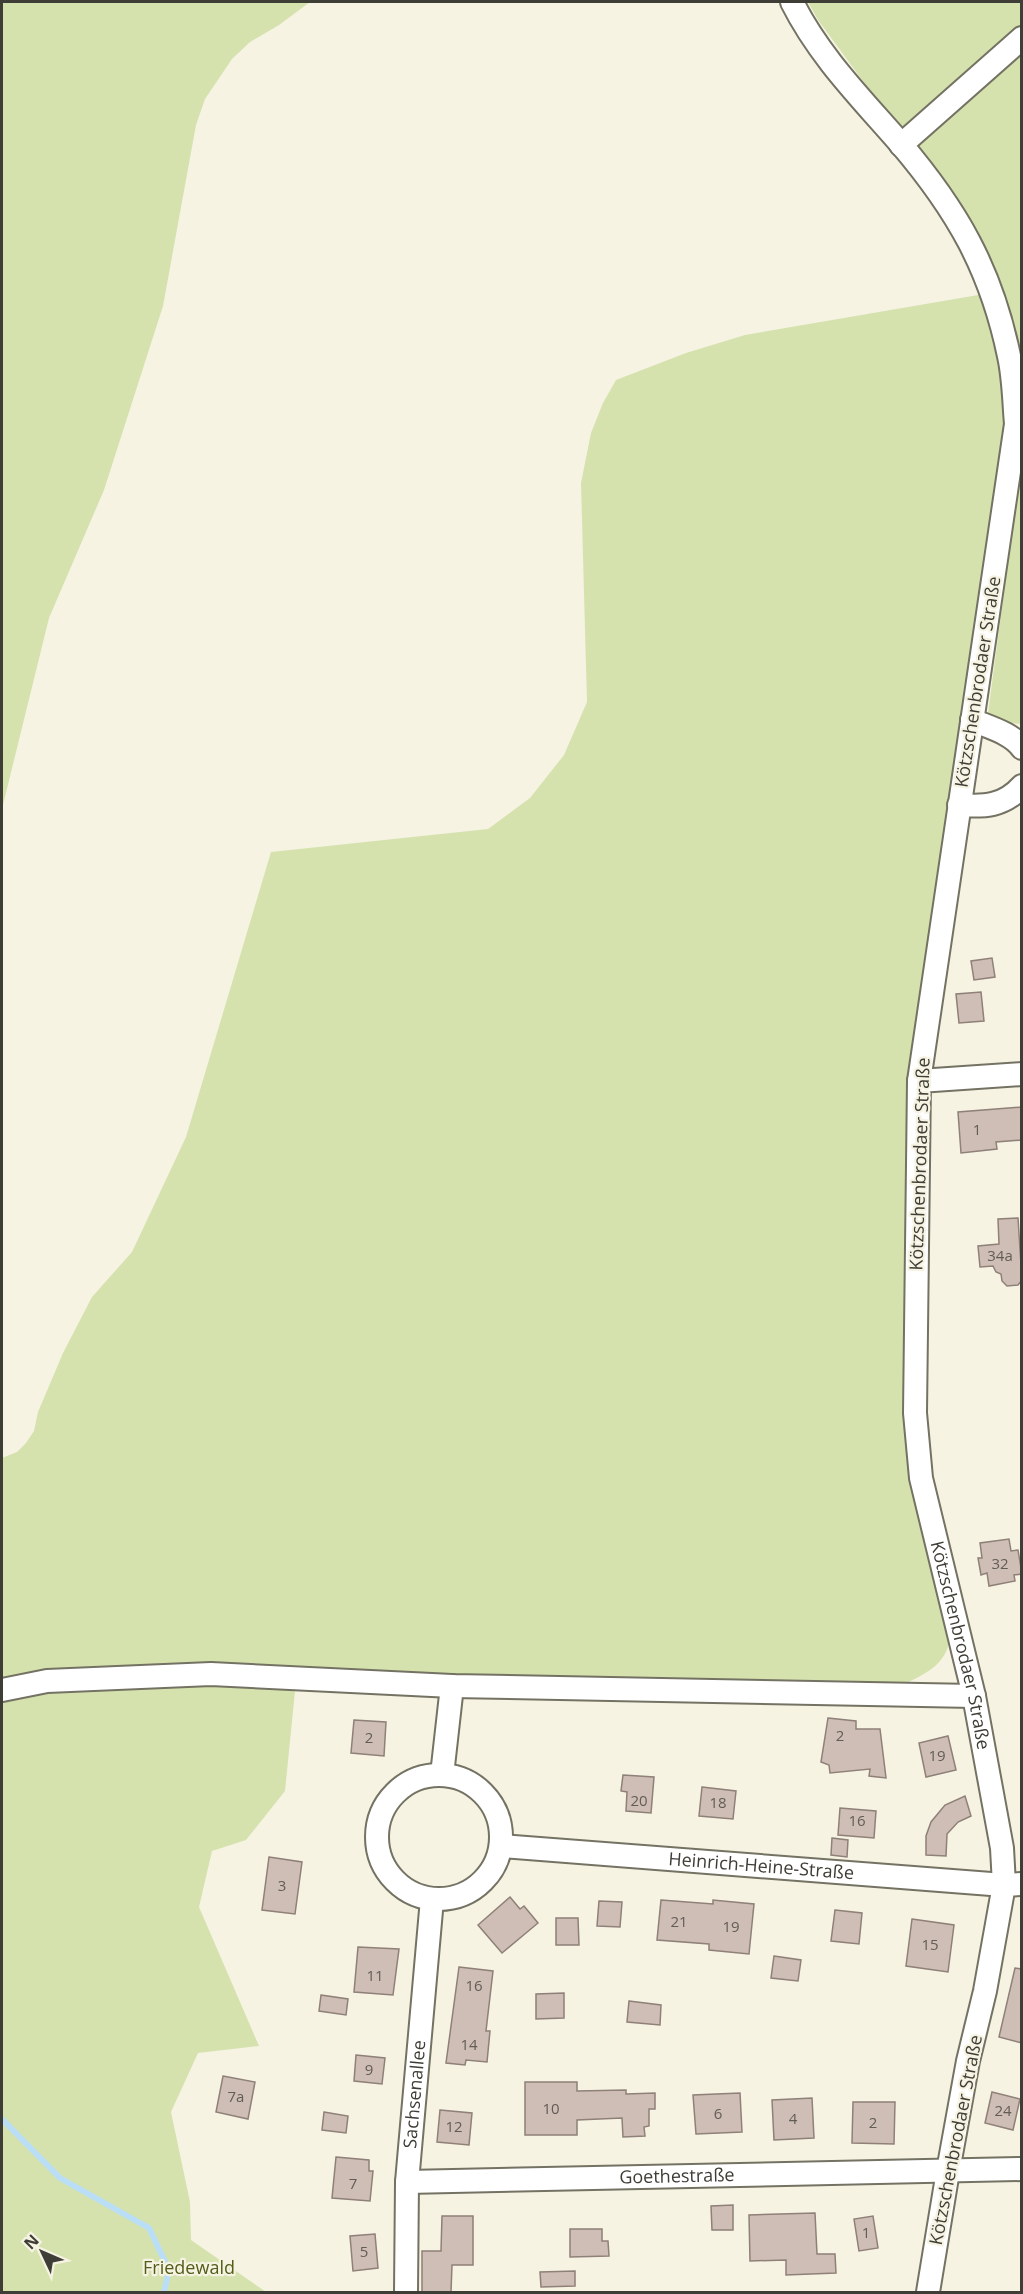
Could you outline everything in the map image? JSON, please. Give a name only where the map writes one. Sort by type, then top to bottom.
[{"type":"street","name":"Kötzschenbrodaer Straße","points":[[792,2],[811,37],[829,62],[901,145],[952,211],[975,251],[995,296],[1010,358],[1019,424],[959,805],[919,1081],[915,1413],[921,1478],[974,1696],[1002,1848],[1013,1884],[968,2061],[928,2292]]},
{"type":"street","points":[[901,145],[1022,38]]},
{"type":"street","points":[[972,720],[1002,732],[1022,748]]},
{"type":"street","points":[[959,805],[989,805],[1012,797],[1022,786]]},
{"type":"street","points":[[919,1081],[1022,1074]]},
{"type":"street","points":[[2,1690],[47,1680],[211,1674],[452,1686],[974,1696]]},
{"type":"street","points":[[442,1775],[452,1686]]},
{"type":"street","points":[[442,1775],[462,1779],[480,1790],[487,1798],[501,1826],[501,1846],[493,1869],[477,1887],[456,1897],[432,1899],[412,1893],[395,1881],[383,1863],[378,1843],[379,1822],[388,1802],[403,1787],[422,1778],[442,1775]]},
{"type":"street","name":"Heinrich-Heine-Straße","points":[[501,1846],[1013,1884]]},
{"type":"street","name":"Sachsenallee","points":[[406,2292],[407,2182],[432,1899]]},
{"type":"street","name":"Goethestraße","points":[[407,2182],[1022,2169]]},
{"type":"green space","points":[[2,2],[310,2],[279,25],[250,42],[232,59],[205,99],[196,125],[163,306],[104,490],[49,618],[2,809]]},
{"type":"green space","points":[[808,2],[1021,2],[1021,361],[1003,291],[979,239],[818,20]]},
{"type":"green space","name":"Friedewald","points":[[984,294],[999,348],[1005,430],[912,1065],[910,1319],[949,1643],[946,1652],[936,1666],[897,1688],[296,1681],[285,1791],[246,1840],[212,1851],[199,1907],[259,2046],[198,2053],[171,2112],[190,2202],[191,2240],[266,2292],[2,2292],[2,1458],[17,1452],[34,1431],[38,1412],[63,1353],[92,1297],[132,1252],[186,1137],[271,852],[488,829],[530,798],[564,755],[587,702],[581,483],[591,433],[603,403],[616,380],[686,353],[745,335]]},
{"type":"green space","points":[[1021,463],[1021,724],[987,721]]},
{"type":"building","points":[[992,958],[995,977],[974,980],[971,961]]},
{"type":"building","points":[[981,992],[984,1021],[959,1023],[956,994]]},
{"type":"building","points":[[1022,1107],[1022,1140],[996,1142],[997,1149],[961,1153],[958,1112]]},
{"type":"building","points":[[1018,1218],[1022,1280],[1018,1285],[1007,1286],[1002,1281],[1001,1274],[996,1272],[993,1266],[980,1267],[978,1246],[999,1244],[998,1219]]},
{"type":"building","points":[[1009,1539],[1011,1551],[1018,1550],[1022,1574],[1014,1575],[1015,1581],[989,1586],[987,1573],[981,1575],[978,1558],[982,1558],[980,1543]]},
{"type":"building","points":[[828,1718],[856,1721],[856,1729],[880,1729],[886,1778],[869,1776],[870,1769],[830,1773],[829,1765],[821,1762]]},
{"type":"building","points":[[354,1720],[386,1722],[384,1756],[351,1753]]},
{"type":"building","points":[[948,1736],[956,1770],[926,1777],[919,1743]]},
{"type":"building","points":[[623,1775],[654,1777],[651,1813],[626,1811],[627,1792],[621,1791]]},
{"type":"building","points":[[702,1787],[736,1791],[733,1819],[699,1816]]},
{"type":"building","points":[[965,1796],[971,1816],[958,1822],[947,1834],[946,1856],[926,1855],[926,1836],[931,1822],[945,1805]]},
{"type":"building","points":[[840,1808],[876,1811],[874,1838],[838,1835]]},
{"type":"building","points":[[832,1838],[848,1840],[847,1857],[831,1855]]},
{"type":"building","points":[[269,1857],[302,1862],[295,1914],[262,1910]]},
{"type":"building","points":[[510,1897],[520,1909],[524,1906],[538,1923],[502,1953],[478,1925]]},
{"type":"building","points":[[661,1900],[713,1904],[713,1900],[754,1904],[749,1954],[709,1950],[709,1944],[657,1940]]},
{"type":"building","points":[[599,1901],[622,1902],[620,1927],[597,1926]]},
{"type":"building","points":[[835,1910],[862,1913],[859,1944],[831,1941]]},
{"type":"building","points":[[556,1918],[578,1918],[579,1945],[556,1945]]},
{"type":"building","points":[[912,1919],[954,1925],[948,1972],[906,1966]]},
{"type":"building","points":[[358,1947],[399,1949],[393,1995],[354,1992]]},
{"type":"building","points":[[774,1956],[801,1960],[798,1981],[771,1978]]},
{"type":"building","points":[[459,1967],[493,1971],[486,2031],[490,2031],[487,2062],[466,2060],[465,2065],[446,2063]]},
{"type":"building","points":[[1015,1968],[1022,1969],[1022,2043],[999,2037]]},
{"type":"building","points":[[564,1993],[564,2018],[536,2019],[536,1994]]},
{"type":"building","points":[[321,1995],[348,1999],[346,2015],[319,2011]]},
{"type":"building","points":[[629,2001],[661,2005],[660,2025],[627,2022]]},
{"type":"building","points":[[356,2055],[385,2058],[382,2084],[354,2081]]},
{"type":"building","points":[[223,2076],[255,2082],[248,2119],[216,2112]]},
{"type":"building","points":[[525,2082],[577,2082],[577,2091],[626,2090],[626,2094],[655,2093],[655,2109],[649,2109],[649,2126],[644,2127],[645,2136],[623,2137],[622,2118],[577,2120],[577,2135],[525,2135]]},
{"type":"building","points":[[992,2092],[1020,2099],[1013,2130],[985,2123]]},
{"type":"building","points":[[740,2093],[742,2132],[696,2134],[693,2095]]},
{"type":"building","points":[[812,2098],[814,2138],[774,2140],[772,2100]]},
{"type":"building","points":[[853,2102],[895,2102],[894,2144],[852,2143]]},
{"type":"building","points":[[440,2110],[472,2113],[469,2145],[437,2142]]},
{"type":"building","points":[[324,2112],[348,2116],[346,2133],[322,2130]]},
{"type":"building","points":[[336,2157],[369,2160],[369,2171],[373,2171],[370,2201],[332,2198]]},
{"type":"building","points":[[733,2205],[733,2230],[712,2230],[711,2206]]},
{"type":"building","points":[[815,2213],[817,2254],[835,2254],[836,2273],[786,2275],[786,2260],[750,2261],[749,2215]]},
{"type":"building","points":[[442,2216],[473,2216],[473,2265],[452,2265],[451,2292],[422,2292],[422,2251],[441,2251]]},
{"type":"building","points":[[873,2216],[878,2248],[859,2251],[854,2219]]},
{"type":"building","points":[[570,2229],[602,2229],[602,2241],[608,2241],[609,2256],[570,2257]]},
{"type":"building","points":[[375,2234],[378,2268],[353,2271],[350,2236]]},
{"type":"building","points":[[575,2271],[575,2286],[541,2287],[540,2272]]},
{"type":"waterway","points":[[2,2119],[60,2178],[149,2228],[169,2270],[164,2292]]}]
